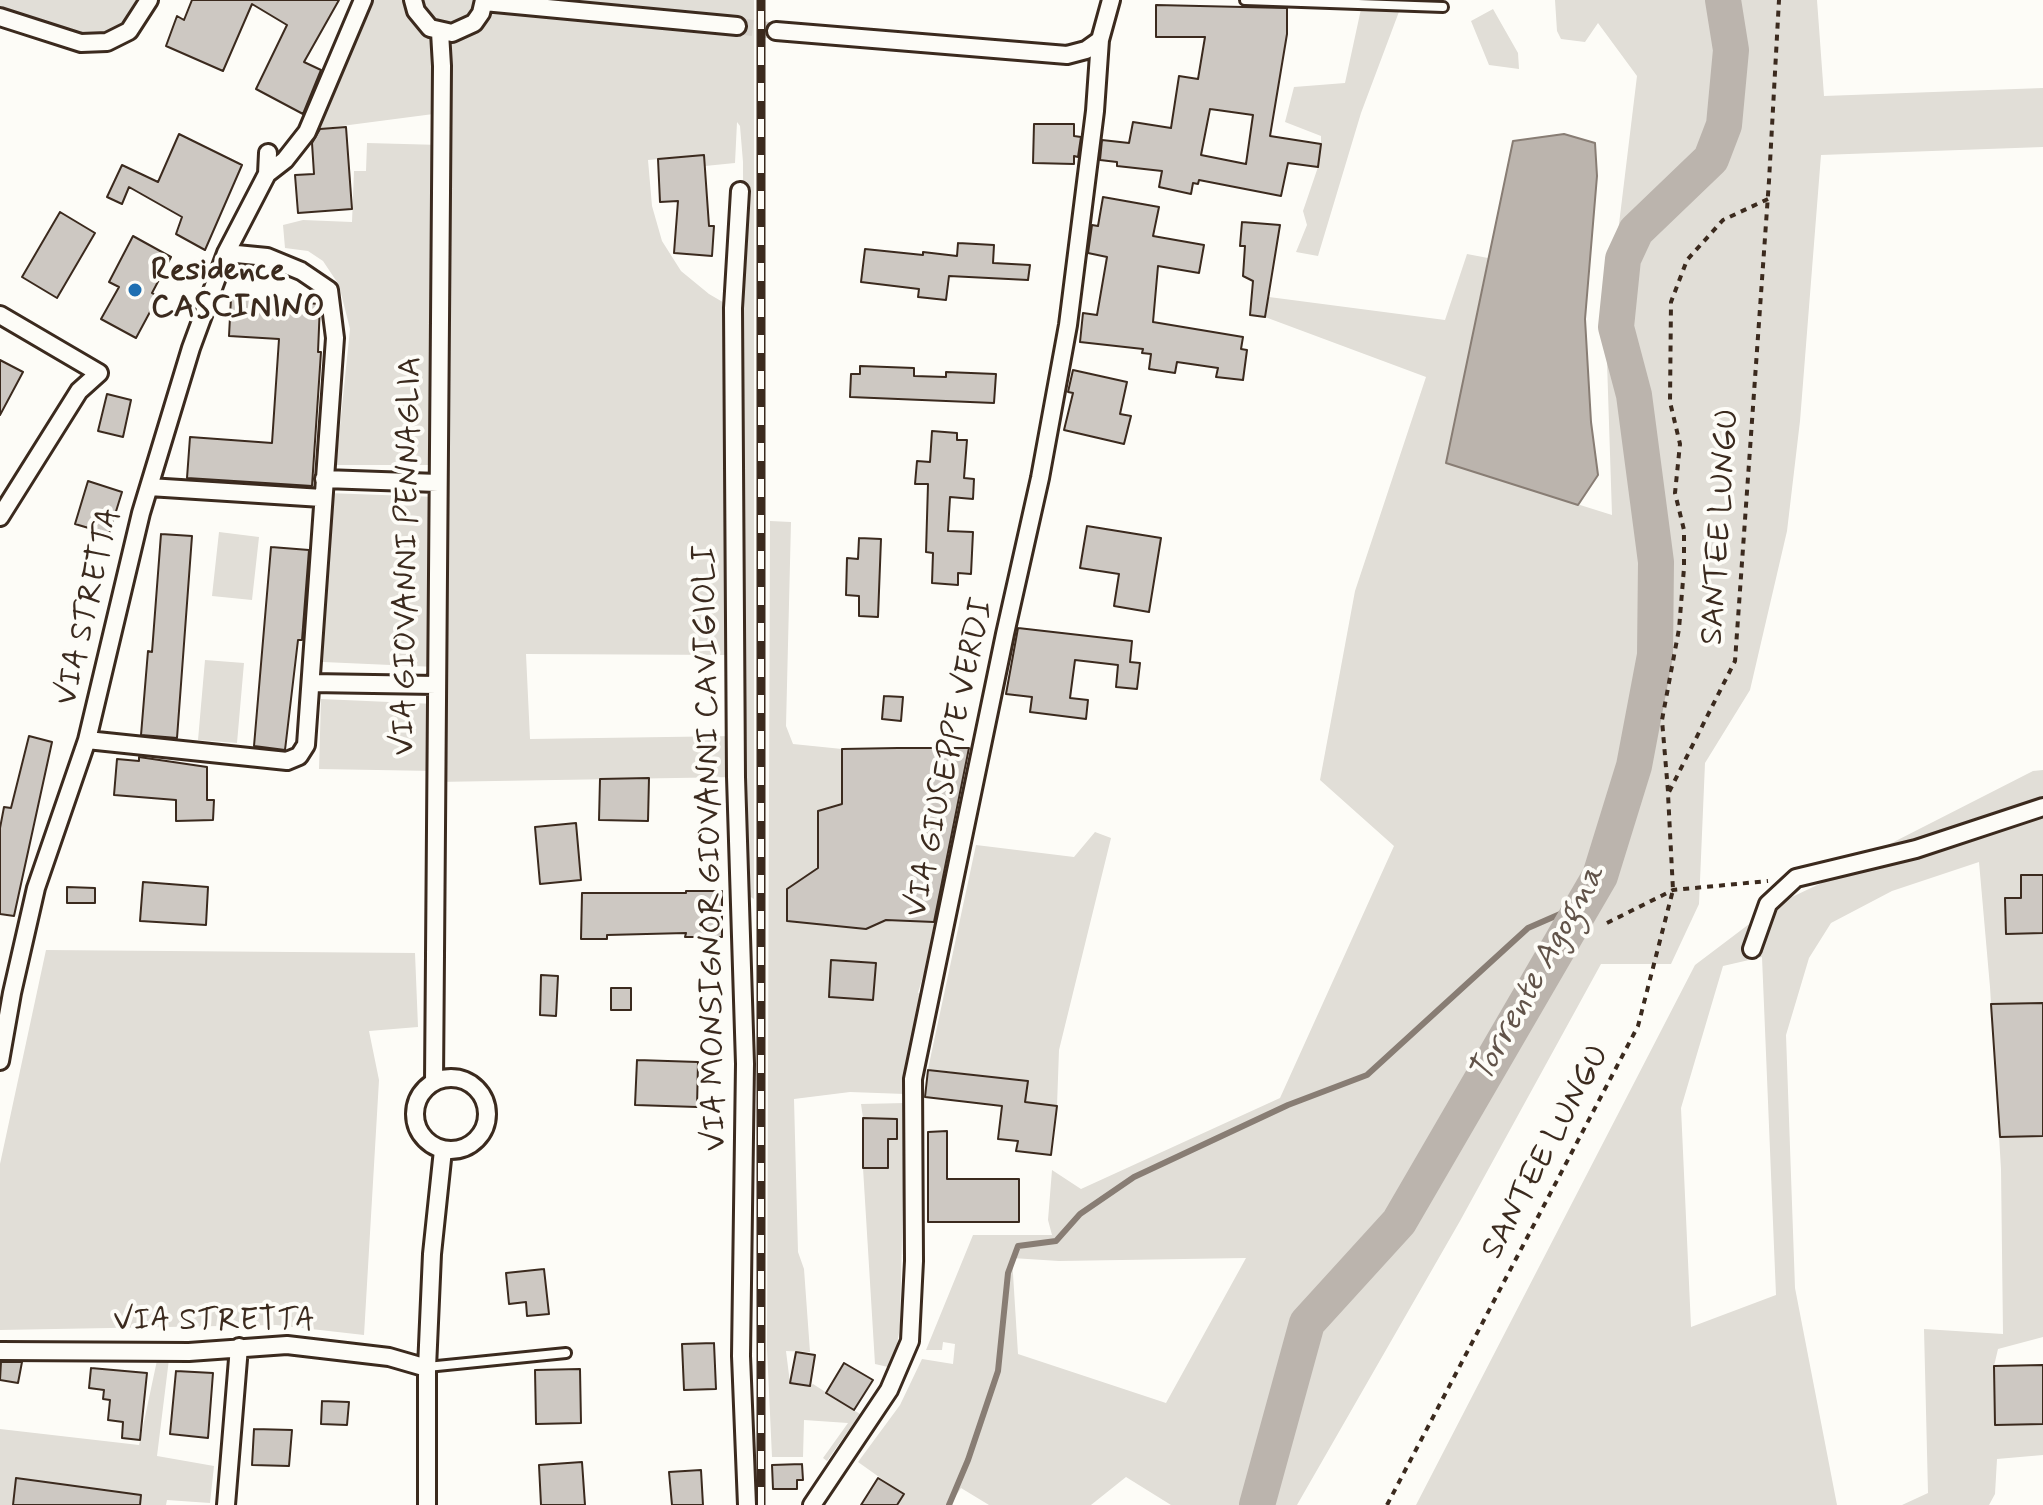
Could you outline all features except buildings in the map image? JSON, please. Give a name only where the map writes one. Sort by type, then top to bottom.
[{"type":"street","points":[[0,17],[81,43],[107,42],[129,31],[149,0]]},
{"type":"street","points":[[267,174],[285,160],[307,132],[363,0]]},
{"type":"street","points":[[413,0],[422,20],[440,32],[452,33],[464,30],[481,13],[484,1],[733,26]]},
{"type":"street","name":"VIA GIUSEPPE VERDI","points":[[812,1505],[889,1390],[910,1341],[914,1261],[913,1079],[1040,478],[1068,325],[1095,111],[1100,40],[1111,0]]},
{"type":"street","points":[[776,31],[1067,55],[1086,50],[1100,40]]},
{"type":"street","name":"VIA GIOVANNI PENNAGLIA","points":[[434,1081],[440,32]]},
{"type":"street","name":"VIA STRETTA","points":[[0,1061],[36,888],[87,740],[149,487],[191,348],[226,253],[267,174],[268,153]]},
{"type":"street","name":"VIA MONSIGNOR GIOVANNI CAVIGIOLI","points":[[740,191],[733,308],[736,777],[745,1064],[741,1356],[747,1505]]},
{"type":"street","name":"VIA STRETTA","points":[[87,740],[287,761],[299,756],[306,745],[335,338],[329,290],[301,271],[267,257],[226,253]]},
{"type":"street","points":[[0,315],[99,373],[79,391],[0,517]]},
{"type":"street","points":[[324,479],[438,483]]},
{"type":"street","name":"VIA STRETTA","points":[[149,487],[322,498]]},
{"type":"street","points":[[311,683],[436,685]]},
{"type":"street","points":[[1752,949],[1768,904],[1796,878],[1916,849],[2043,807]]},
{"type":"street","points":[[448,1077],[462,1079],[474,1086],[483,1097],[488,1110],[487,1124],[480,1137],[470,1146],[457,1151],[443,1150],[429,1144],[419,1133],[414,1118],[416,1104],[423,1091],[434,1081],[448,1077]]},
{"type":"street","points":[[427,1505],[427,1368],[432,1254],[443,1150]]},
{"type":"street","points":[[226,1505],[239,1347]]},
{"type":"street","name":"VIA STRETTA","points":[[0,1351],[189,1352],[239,1347],[302,1347],[389,1357],[427,1368]]},
{"type":"lane","points":[[1245,0],[1443,7]]},
{"type":"lane","points":[[427,1368],[566,1353]]},
{"type":"path","name":"SANTEE LUNGU","points":[[1387,1505],[1638,1026],[1673,890],[1668,794],[1735,661],[1779,0]]},
{"type":"path","points":[[1668,794],[1662,720],[1679,629],[1684,568],[1684,530],[1675,493],[1680,444],[1670,402],[1671,302],[1687,260],[1723,220],[1768,199]]},
{"type":"path","points":[[1607,923],[1673,890],[1796,878]]},
{"type":"shaded area","points":[[0,0],[138,0],[113,32],[88,34],[41,25],[0,10]]},
{"type":"shaded area","points":[[363,0],[754,0],[754,899],[749,896],[744,585],[743,162],[737,122],[735,163],[705,166],[703,155],[648,160],[652,206],[662,241],[681,271],[709,294],[733,308],[736,655],[526,654],[530,739],[735,736],[736,777],[435,782],[435,771],[319,769],[321,699],[435,704],[436,667],[323,662],[327,493],[437,497],[438,465],[336,465],[350,329],[339,285],[323,261],[308,251],[285,248],[283,225],[303,220],[352,222],[354,171],[366,171],[367,143],[441,145],[441,113],[311,130]]},
{"type":"shaded area","points":[[1555,0],[1817,0],[1824,96],[2043,88],[2043,147],[1821,155],[1800,421],[1787,531],[1750,690],[1705,763],[1699,904],[1671,964],[1601,964],[1460,1221],[1297,1505],[1171,1505],[1126,1477],[1091,1505],[989,1505],[961,1488],[950,1505],[897,1505],[903,1494],[858,1462],[900,1405],[922,1359],[953,1364],[955,1344],[943,1342],[942,1350],[926,1350],[973,1235],[1052,1235],[1048,1220],[1052,1170],[1081,1189],[1280,1098],[1394,846],[1320,780],[1355,591],[1426,377],[1265,317],[1269,297],[1445,320],[1467,254],[1488,258],[1446,463],[1612,515],[1606,331],[1637,76],[1598,23],[1585,42],[1561,39],[1557,31]],"holes":[[[1012,1258],[1059,1261],[1246,1258],[1166,1403],[1018,1354]]]},
{"type":"shaded area","points":[[1361,9],[1400,9],[1361,113],[1318,256],[1296,252],[1307,225],[1303,211],[1318,167],[1321,136],[1285,122],[1294,87],[1345,83]]},
{"type":"shaded area","points":[[1493,9],[1518,53],[1519,69],[1489,65],[1471,21]]},
{"type":"shaded area","points":[[1564,134],[1595,143],[1597,176],[1585,319],[1591,422],[1598,475],[1578,505],[1446,463],[1513,141]]},
{"type":"shaded area","points":[[770,521],[791,522],[786,726],[793,744],[842,749],[842,804],[818,811],[818,868],[788,889],[787,920],[866,929],[886,920],[939,922],[918,993],[924,995],[905,1094],[850,1092],[794,1099],[798,1252],[804,1269],[810,1352],[786,1351],[790,1383],[813,1384],[860,1414],[827,1461],[823,1458],[848,1423],[804,1420],[803,1457],[772,1457],[767,1349]]},
{"type":"shaded area","points":[[219,532],[259,537],[252,600],[212,596]]},
{"type":"shaded area","points":[[205,660],[244,663],[237,743],[198,740]]},
{"type":"shaded area","points":[[2043,770],[2043,1337],[1998,1349],[1994,1366],[2043,1365],[2043,1455],[1997,1459],[1995,1494],[1989,1505],[1902,1505],[1928,1493],[1924,1329],[2003,1334],[2001,1169],[1979,862],[1892,891],[1831,923],[1809,958],[1786,1035],[1795,1288],[1837,1505],[1416,1505],[1695,965],[1773,906],[2033,771]],"holes":[[[1762,957],[1776,1295],[1691,1327],[1681,1108],[1723,966]]]},
{"type":"shaded area","points":[[1095,832],[1111,838],[1059,1050],[1057,1106],[1025,1102],[1027,1081],[928,1069],[976,845],[1074,857]]},
{"type":"shaded area","points":[[46,950],[415,953],[418,1027],[369,1031],[379,1080],[364,1335],[276,1325],[0,1330],[0,1164]]},
{"type":"shaded area","points":[[905,1103],[900,1326],[897,1345],[888,1367],[875,1364],[863,1168],[888,1167],[888,1139],[897,1119],[863,1118],[861,1104]]},
{"type":"shaded area","points":[[159,1351],[170,1351],[157,1456],[214,1466],[210,1503],[167,1500],[166,1505],[132,1505],[133,1494],[16,1478],[13,1505],[0,1505],[0,1429],[139,1445]]},
{"type":"waterway","name":"Torrente Agogna","points":[[1257,1505],[1307,1323],[1399,1222],[1600,876],[1634,766],[1655,655],[1656,562],[1634,395],[1616,327],[1623,259],[1636,231],[1711,159],[1724,125],[1731,50],[1723,0]]},
{"type":"waterway","points":[[949,1505],[998,1371],[1008,1273],[1018,1246],[1056,1241],[1080,1214],[1134,1177],[1288,1105],[1367,1075],[1528,928],[1583,904]]},
{"type":"tunnel","points":[[737,26],[776,31]]},
{"type":"railway","points":[[761,0],[761,1505]]},
{"type":"place","name":"Residence CASCININO","points":[[135,290]]}]
